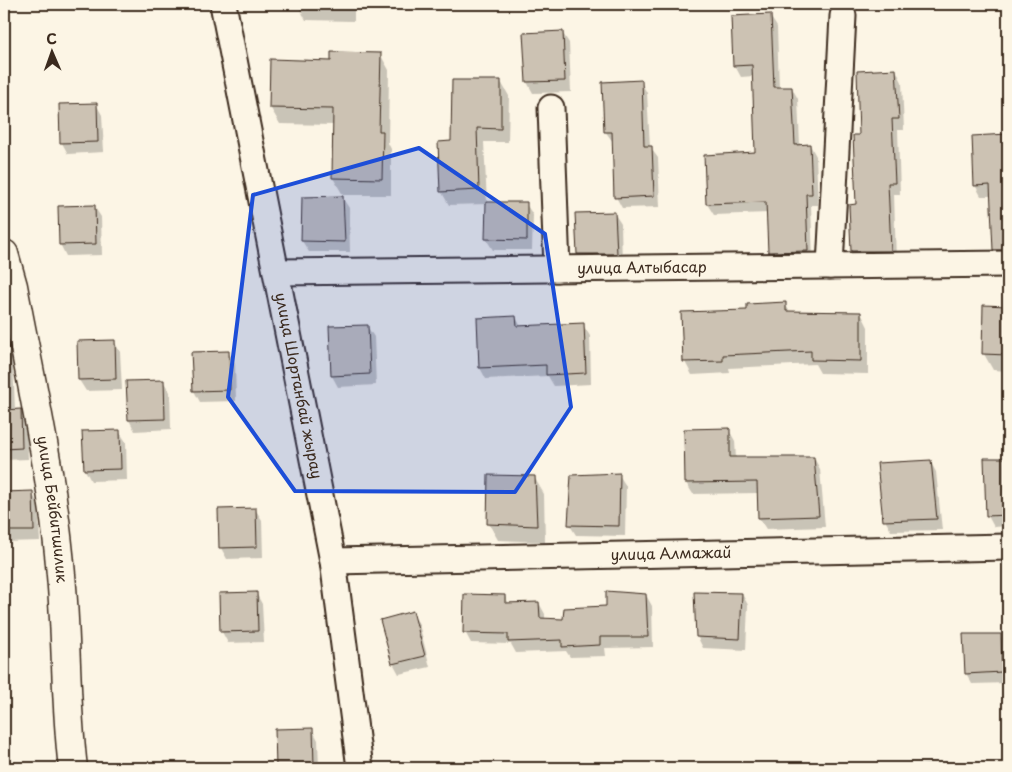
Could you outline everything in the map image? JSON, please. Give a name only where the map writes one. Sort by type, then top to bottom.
[{"type":"street","name":"улица Шортанбай жырау","points":[[223,4],[333,561],[360,768]]},
{"type":"street","points":[[830,266],[843,16]]},
{"type":"street","points":[[551,108],[557,269]]},
{"type":"street","name":"улица Бейбитшилик","points":[[4,254],[13,286],[50,487],[62,575],[69,735],[73,768]]},
{"type":"street","name":"улица Алтыбасар","points":[[277,272],[1008,264]]},
{"type":"street","name":"улица Алмажай","points":[[333,561],[1008,547]]},
{"type":"highlighted area","points":[[419,148],[545,234],[571,407],[515,492],[295,491],[228,397],[253,195]]},
{"type":"building","points":[[771,14],[774,87],[792,87],[795,145],[810,144],[812,194],[806,194],[808,251],[768,252],[766,202],[706,204],[704,155],[755,152],[752,65],[733,66],[731,16]]},
{"type":"building","points":[[563,31],[565,81],[526,82],[523,33]]},
{"type":"building","points":[[331,52],[381,53],[379,131],[383,131],[382,179],[332,178],[333,109],[269,108],[270,59],[331,61]]},
{"type":"building","points":[[896,69],[899,119],[892,119],[895,183],[888,183],[891,251],[851,251],[849,205],[856,204],[853,135],[859,135],[857,71]]},
{"type":"building","points":[[452,80],[501,80],[501,129],[477,128],[479,190],[440,192],[438,142],[451,141]]},
{"type":"building","points":[[642,80],[644,146],[652,146],[654,196],[614,198],[612,132],[604,132],[602,82]]},
{"type":"building","points":[[97,103],[98,142],[60,143],[59,104]]},
{"type":"building","points":[[1008,134],[1008,250],[993,250],[990,185],[974,186],[972,136]]},
{"type":"building","points":[[343,196],[345,242],[301,241],[302,197]]},
{"type":"building","points":[[486,202],[527,202],[527,240],[485,239]]},
{"type":"building","points":[[95,205],[96,244],[59,245],[58,206]]},
{"type":"building","points":[[615,212],[617,254],[577,254],[575,213]]},
{"type":"building","points":[[786,302],[786,311],[861,312],[861,361],[811,360],[811,351],[723,355],[723,361],[683,362],[681,312],[747,310],[747,304]]},
{"type":"building","points":[[983,305],[1008,306],[1008,355],[982,354]]},
{"type":"building","points":[[516,316],[517,326],[584,323],[586,373],[546,375],[546,365],[479,368],[477,318]]},
{"type":"building","points":[[368,325],[370,374],[331,376],[329,326]]},
{"type":"building","points":[[115,340],[116,379],[78,380],[77,341]]},
{"type":"building","points":[[229,351],[230,390],[193,391],[191,352]]},
{"type":"building","points":[[164,380],[165,419],[128,420],[126,381]]},
{"type":"building","points":[[21,409],[22,448],[4,449],[4,410]]},
{"type":"building","points":[[730,428],[730,457],[814,457],[819,516],[758,518],[757,482],[685,483],[684,429]]},
{"type":"building","points":[[120,430],[121,469],[84,470],[82,431]]},
{"type":"building","points":[[984,458],[1008,458],[1008,515],[986,516]]},
{"type":"building","points":[[931,460],[937,519],[883,521],[877,463]]},
{"type":"building","points":[[620,473],[619,526],[568,525],[571,475]]},
{"type":"building","points":[[488,475],[535,476],[537,526],[487,524]]},
{"type":"building","points":[[33,491],[34,531],[4,531],[4,492]]},
{"type":"building","points":[[256,508],[257,547],[219,548],[218,509]]},
{"type":"building","points":[[606,591],[646,594],[648,637],[600,637],[600,645],[562,647],[562,640],[508,642],[508,634],[463,633],[464,594],[505,595],[505,603],[539,602],[540,618],[563,619],[564,608],[606,606]]},
{"type":"building","points":[[257,592],[258,631],[220,632],[219,593]]},
{"type":"building","points":[[694,592],[742,593],[740,639],[696,637]]},
{"type":"building","points":[[413,611],[425,656],[392,664],[380,620]]},
{"type":"building","points":[[963,634],[1001,634],[1002,672],[965,674]]},
{"type":"building","points":[[313,728],[314,767],[276,768],[275,729]]}]
